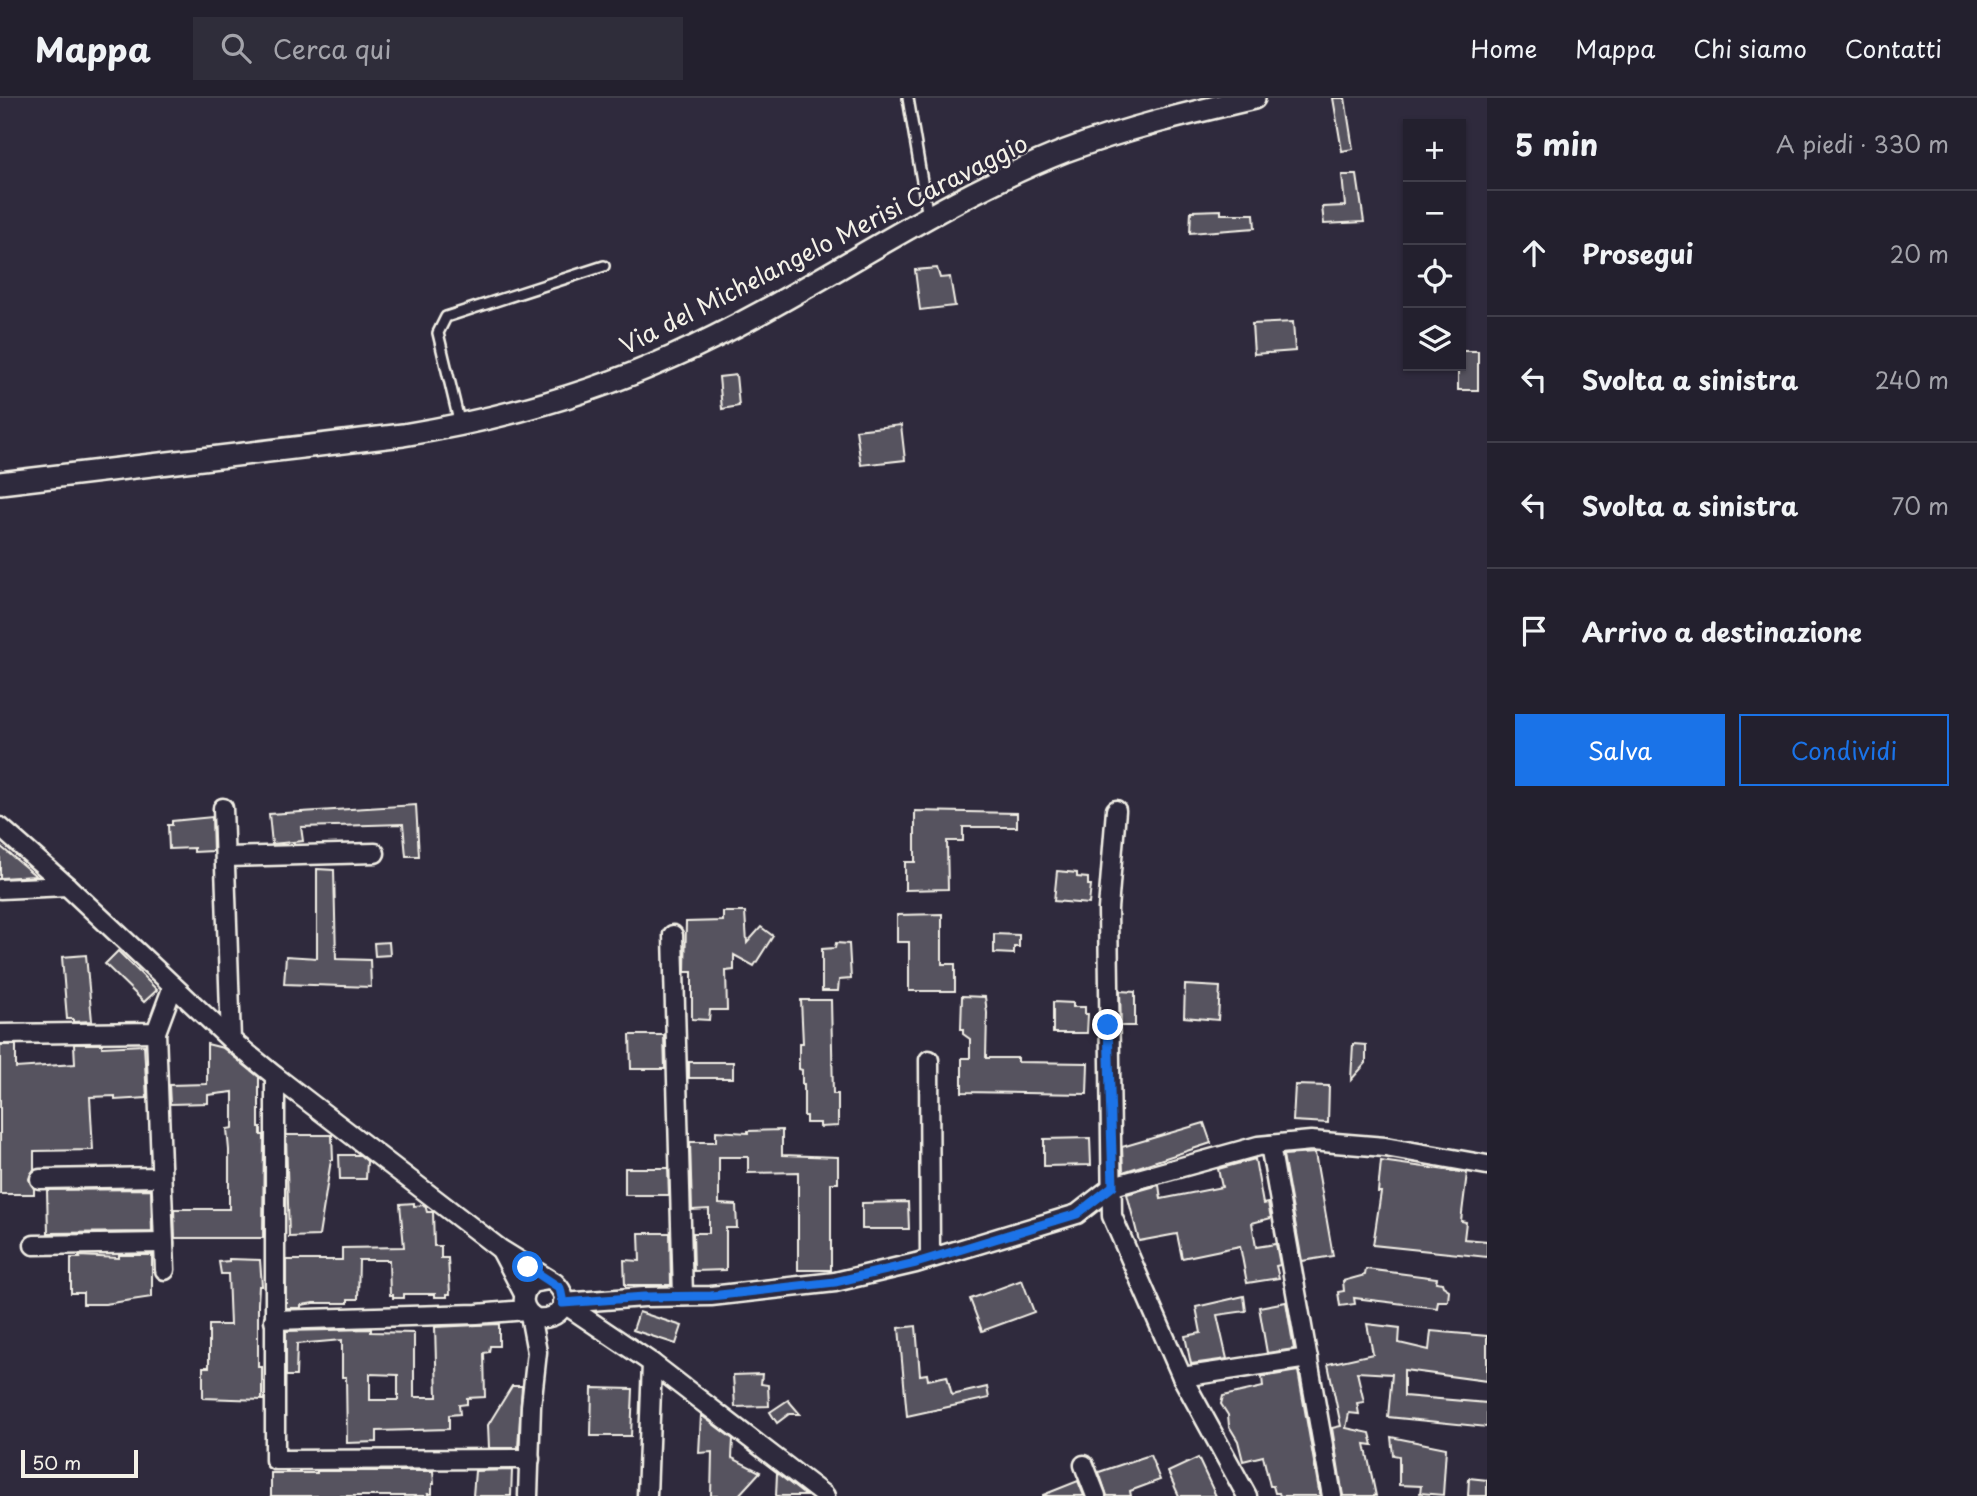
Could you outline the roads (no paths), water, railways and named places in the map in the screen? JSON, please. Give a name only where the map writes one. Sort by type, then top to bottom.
[{"type":"street","name":"Via del Michelangelo Merisi Caravaggio","points":[[0,483],[460,426],[596,388],[674,357],[1017,173],[1065,152],[1182,115],[1254,98]]},
{"type":"street","points":[[223,808],[231,1040]]},
{"type":"street","points":[[1116,810],[1108,909],[1112,1216],[1182,1377],[1247,1496]]},
{"type":"street","points":[[0,827],[231,1040],[500,1249],[560,1288],[558,1310],[537,1352]]},
{"type":"street","points":[[226,858],[375,853]]},
{"type":"street","points":[[0,889],[67,886]]},
{"type":"street","points":[[673,935],[683,1296]]},
{"type":"street","points":[[165,1270],[156,1032],[173,986]]},
{"type":"street","points":[[0,1034],[156,1032]]},
{"type":"street","points":[[929,1060],[930,1258]]},
{"type":"street","points":[[275,1076],[275,1460],[530,1459]]},
{"type":"street","points":[[500,1249],[527,1306],[536,1318],[558,1310],[644,1297],[711,1296],[835,1282],[930,1258],[1077,1214],[1113,1186],[1270,1144],[1311,1141],[1385,1147],[1487,1166]]},
{"type":"street","points":[[1270,1144],[1332,1496]]},
{"type":"street","points":[[40,1179],[161,1177]]},
{"type":"street","points":[[34,1245],[164,1243]]},
{"type":"street","points":[[528,1496],[531,1406],[537,1352],[527,1306],[532,1283],[548,1280]]},
{"type":"street","points":[[274,1320],[477,1314],[527,1306]]},
{"type":"street","points":[[558,1310],[652,1363],[825,1496]]},
{"type":"street","points":[[1182,1377],[1308,1358]]},
{"type":"street","points":[[647,1496],[652,1363]]},
{"type":"street","points":[[1084,1465],[1096,1496]]},
{"type":"lane","points":[[908,98],[929,218]]},
{"type":"lane","points":[[460,426],[438,333],[446,317],[604,266]]}]
